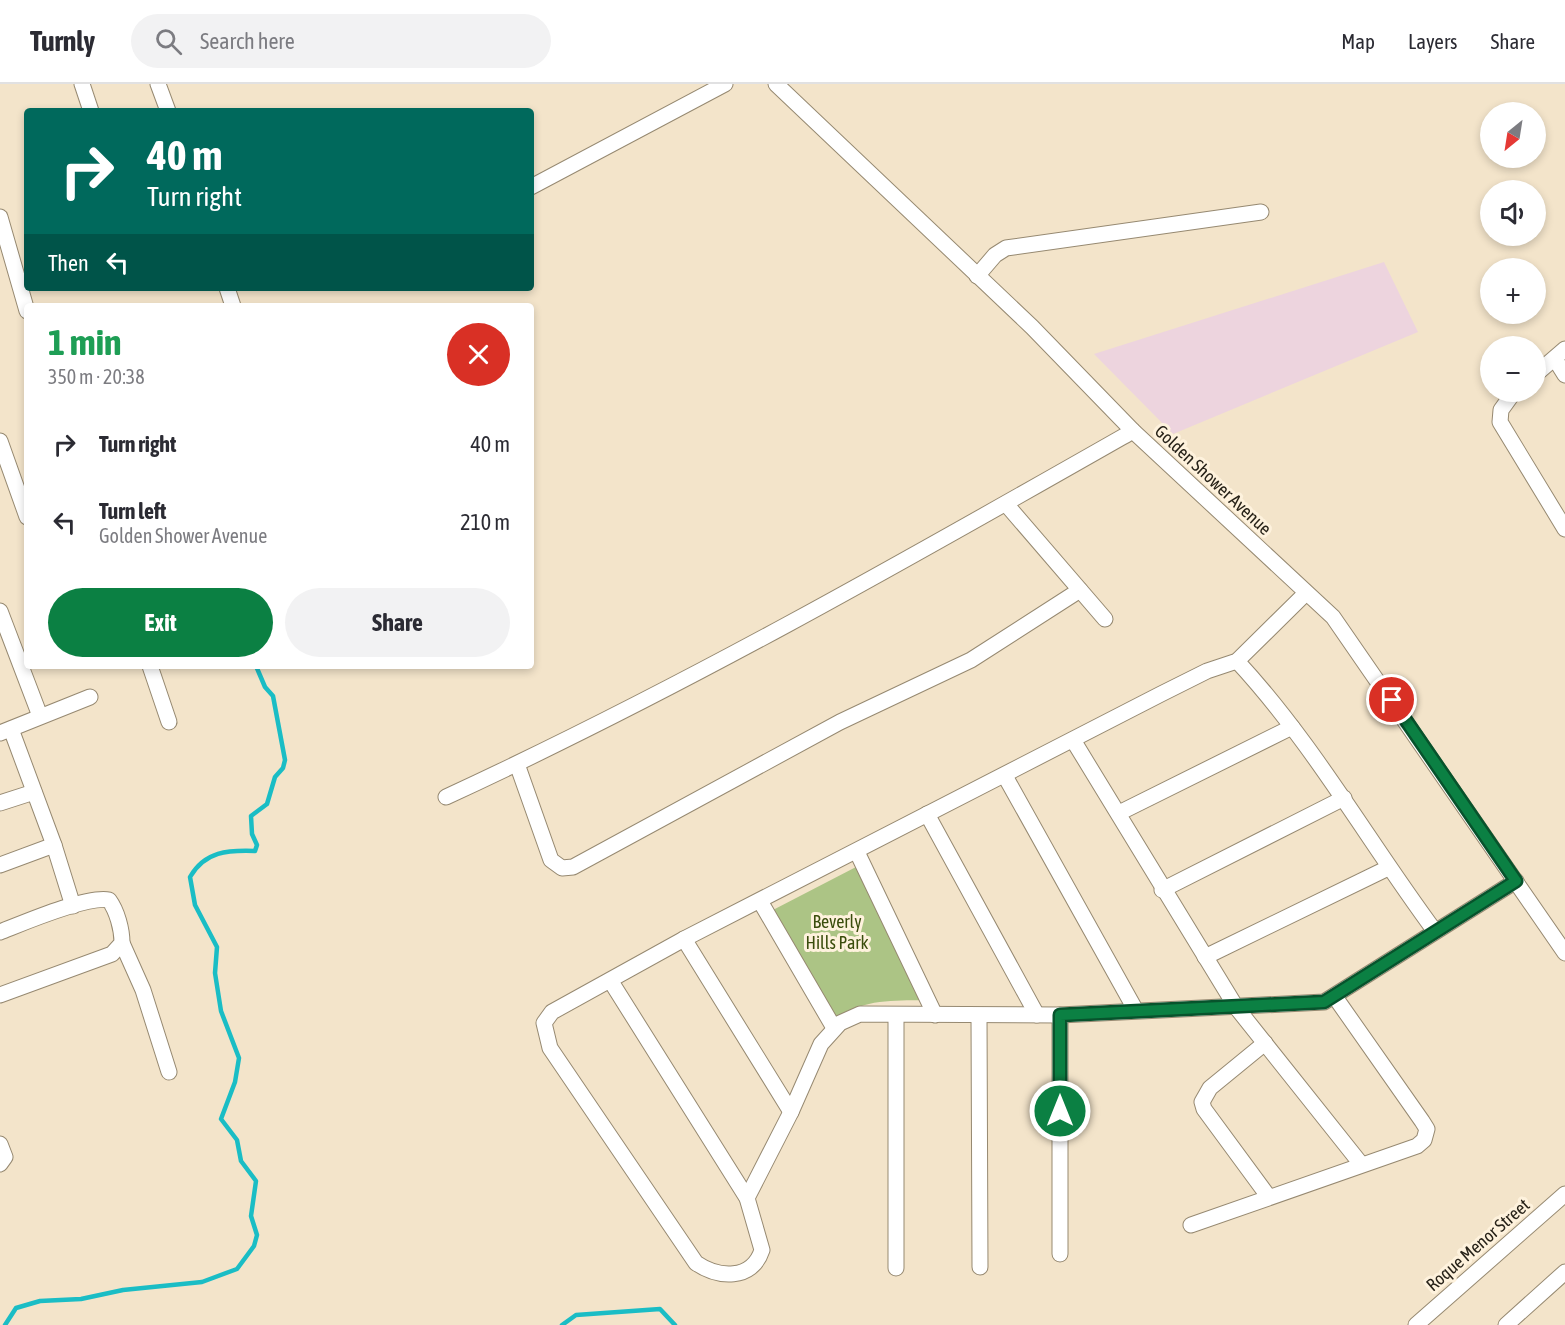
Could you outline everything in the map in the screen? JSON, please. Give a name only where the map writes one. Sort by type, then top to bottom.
[{"type":"street","points":[[82,84],[90,108]]},
{"type":"street","points":[[158,84],[167,108]]},
{"type":"street","points":[[534,185],[725,84]]},
{"type":"street","name":"Golden Shower Avenue","points":[[776,84],[1032,327],[1133,431],[1333,617],[1565,953]]},
{"type":"street","points":[[977,276],[995,255],[1006,248],[1023,244],[1261,212]]},
{"type":"street","points":[[0,218],[25,303]]},
{"type":"street","points":[[1546,366],[1560,354],[1565,375]]},
{"type":"street","points":[[1507,402],[1501,410],[1500,422],[1565,529]]},
{"type":"street","points":[[446,797],[518,764],[782,628],[1133,431]]},
{"type":"street","points":[[0,441],[24,509]]},
{"type":"street","points":[[1006,504],[1105,619]]},
{"type":"street","points":[[518,764],[551,860],[562,868],[573,867],[840,722],[971,660],[1080,590]]},
{"type":"street","points":[[610,981],[747,1198],[762,1250],[760,1258],[745,1270],[725,1275],[710,1273],[696,1263],[550,1048],[544,1033],[544,1023],[552,1012],[684,939],[927,814],[1005,777],[1207,671],[1237,661],[1306,593]]},
{"type":"street","points":[[0,611],[40,716]]},
{"type":"street","points":[[1237,661],[1292,727],[1344,798],[1388,868],[1434,930]]},
{"type":"street","points":[[151,669],[169,722]]},
{"type":"street","points":[[73,906],[34,792],[6,731],[90,697]]},
{"type":"street","points":[[1119,813],[1292,727]]},
{"type":"street","points":[[1073,740],[1119,813],[1162,890],[1236,1007],[1361,1164]]},
{"type":"street","points":[[1005,777],[1135,1009]]},
{"type":"street","points":[[0,803],[34,792]]},
{"type":"street","points":[[1162,890],[1344,798]]},
{"type":"street","points":[[927,814],[1037,1015]]},
{"type":"street","points":[[0,865],[54,845]]},
{"type":"street","points":[[857,852],[935,1015]]},
{"type":"street","points":[[1205,957],[1388,868]]},
{"type":"street","points":[[747,1198],[791,1112],[812,1062],[834,1028],[849,1016],[860,1014],[1060,1015],[1135,1009],[1302,1005],[1324,1002],[1335,997],[1434,930],[1516,881]]},
{"type":"street","points":[[0,932],[73,906],[95,900],[109,900],[122,934],[122,943],[143,990],[169,1072]]},
{"type":"street","points":[[760,901],[834,1028]]},
{"type":"street","points":[[684,939],[791,1112]]},
{"type":"street","points":[[0,995],[112,954],[122,943]]},
{"type":"street","points":[[1191,1225],[1268,1196],[1417,1146],[1424,1140],[1427,1129],[1335,997]]},
{"type":"street","points":[[896,1015],[896,1268]]},
{"type":"street","points":[[1060,1015],[1060,1254]]},
{"type":"street","points":[[979,1016],[980,1267]]},
{"type":"street","points":[[1265,1043],[1210,1088],[1202,1102],[1204,1109],[1268,1196]]},
{"type":"street","points":[[0,1144],[5,1157],[0,1164]]},
{"type":"street","name":"Roque Menor Street","points":[[1416,1325],[1565,1194]]},
{"type":"street","points":[[1506,1325],[1565,1272]]},
{"type":"shaded area","points":[[1384,262],[1418,332],[1173,434],[1094,354]]},
{"type":"green space","name":"Beverly Hills Park","points":[[856,867],[923,1000],[876,1002],[855,1009],[837,1023],[771,911]]},
{"type":"waterway","points":[[5,1325],[16,1308],[40,1301],[81,1299],[123,1290],[202,1282],[237,1269],[254,1246],[257,1235],[251,1216],[256,1181],[241,1161],[237,1140],[221,1119],[235,1082],[239,1058],[221,1011],[215,973],[217,947],[195,905],[190,877],[196,868],[210,857],[227,852],[255,851],[257,845],[252,834],[251,816],[267,804],[275,777],[283,768],[285,760],[273,696],[265,687],[257,669]]},
{"type":"waterway","points":[[562,1325],[576,1315],[660,1309],[675,1325]]},
{"type":"route","points":[[1060,1111],[1060,1015],[1135,1009],[1302,1005],[1324,1002],[1335,997],[1434,930],[1516,881],[1392,700]]}]
